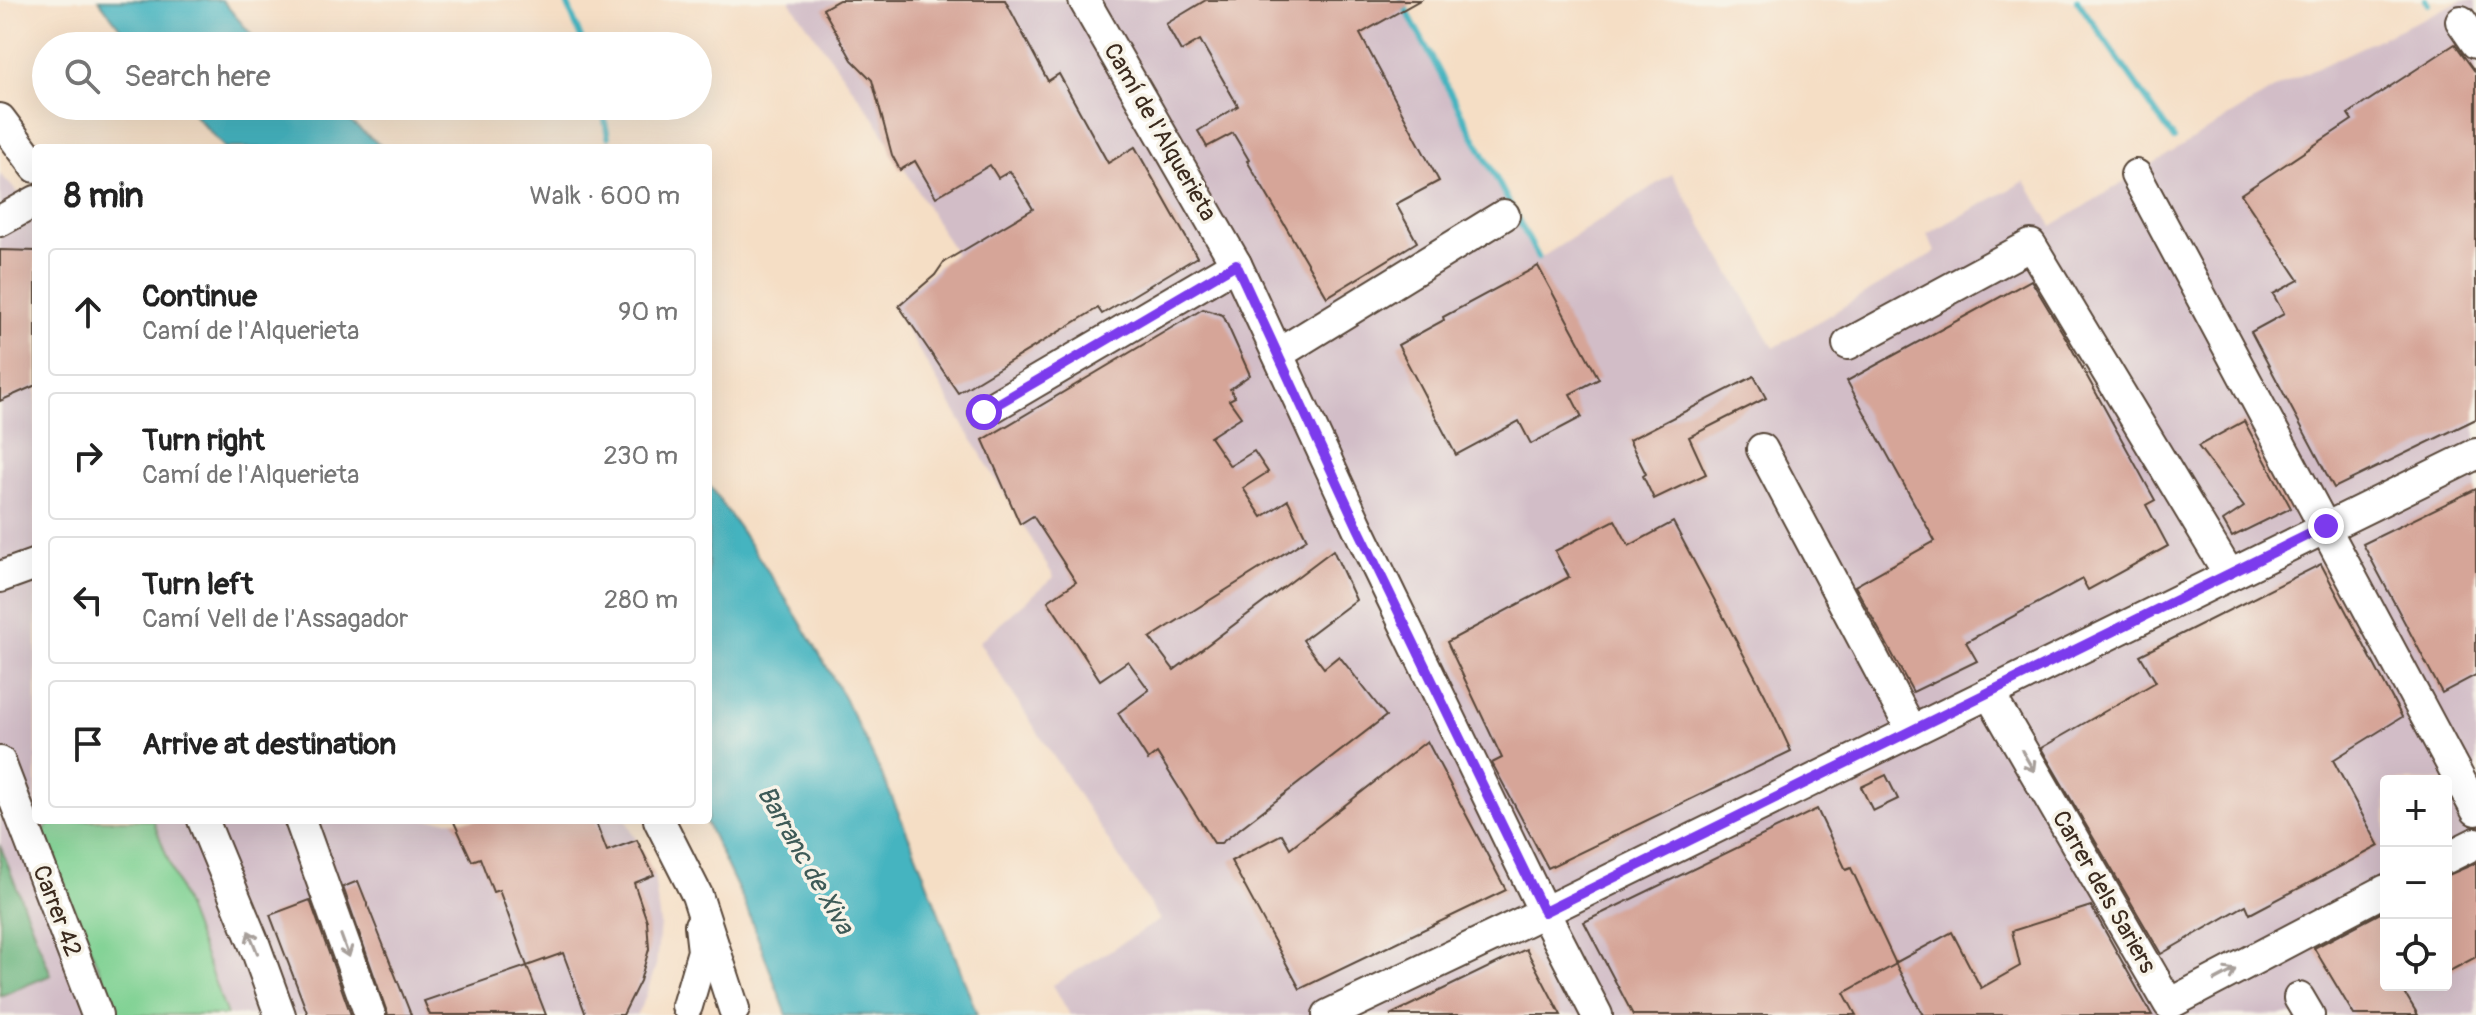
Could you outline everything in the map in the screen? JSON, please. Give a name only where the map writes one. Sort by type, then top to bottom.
[{"type":"street","name":"Camí de l'Alquerieta","points":[[1084,0],[1236,264],[1365,542],[1597,1015]]},
{"type":"street","points":[[0,119],[32,162]]},
{"type":"street","points":[[2136,175],[2476,810]]},
{"type":"street","points":[[0,221],[32,203]]},
{"type":"street","points":[[1278,354],[1504,215]]},
{"type":"street","points":[[1848,344],[2031,245],[2229,574]]},
{"type":"street","points":[[984,412],[1236,264]]},
{"type":"street","points":[[1762,449],[1912,731]]},
{"type":"street","points":[[1328,1015],[2476,454]]},
{"type":"street","points":[[0,577],[32,565]]},
{"type":"street","name":"Carrer dels Sariers","points":[[1989,693],[2169,1004],[2380,893]]},
{"type":"street","name":"Carrer 42","points":[[0,762],[24,790],[32,815]]},
{"type":"street","name":"Carrer 42","points":[[35,824],[97,1015]]},
{"type":"street","points":[[205,824],[280,1015]]},
{"type":"street","points":[[301,824],[370,1015]]},
{"type":"street","points":[[661,824],[697,895],[738,1012]]},
{"type":"street","points":[[2452,855],[2476,843]]},
{"type":"street","points":[[680,1011],[703,951],[697,895]]},
{"type":"street","points":[[680,1011],[703,1003],[719,1004],[738,1012]]},
{"type":"shaded area","points":[[789,0],[1398,0],[1539,259],[1672,174],[1774,348],[1935,252],[1927,234],[2025,181],[2052,226],[2279,86],[2462,0],[2476,0],[2476,1015],[1070,1015],[1053,985],[1160,920],[979,642],[1054,577],[892,305],[955,253],[874,118]]},
{"type":"shaded area","points":[[0,174],[32,207],[32,824],[628,824],[654,875],[660,924],[656,965],[636,1015],[0,1015]]},
{"type":"green space","points":[[50,824],[155,824],[227,1015],[118,1015],[42,833]]},
{"type":"green space","points":[[0,845],[51,975],[0,996]]},
{"type":"water","points":[[99,0],[222,0],[249,32],[123,32]]},
{"type":"water","points":[[199,120],[348,120],[379,144],[221,144]]},
{"type":"water","name":"Barranc de Xiva","points":[[712,489],[821,657],[867,743],[925,878],[977,1015],[787,1015],[745,904],[707,824],[712,824]]},
{"type":"building","points":[[839,0],[1005,0],[1048,81],[1059,74],[1108,163],[1135,147],[1197,257],[1102,314],[1098,308],[958,393],[899,306],[935,275],[944,262],[1033,209],[1010,171],[998,178],[990,165],[936,197],[915,161],[900,170],[892,155],[872,80],[852,60],[823,9]]},
{"type":"building","points":[[1206,0],[1420,0],[1360,34],[1439,181],[1396,204],[1417,242],[1327,297],[1233,133],[1207,147],[1198,131],[1238,106],[1200,40],[1181,51],[1166,24]]},
{"type":"building","points":[[2455,44],[2476,73],[2476,419],[2334,488],[2251,332],[2284,314],[2273,294],[2299,280],[2241,194],[2352,120],[2348,114]]},
{"type":"building","points":[[0,250],[32,251],[32,387],[0,401]]},
{"type":"building","points":[[1538,266],[1599,379],[1570,394],[1582,417],[1531,444],[1519,421],[1456,455],[1398,345]]},
{"type":"building","points":[[2031,280],[2155,500],[2146,505],[2168,546],[2088,590],[2082,579],[1966,642],[1977,661],[1913,692],[1855,586],[1935,541],[1847,381]]},
{"type":"building","points":[[1203,309],[1223,315],[1250,375],[1230,389],[1235,397],[1229,400],[1241,417],[1210,437],[1230,466],[1254,451],[1268,472],[1243,488],[1262,517],[1288,500],[1307,539],[1150,638],[1174,670],[1333,550],[1356,600],[1303,640],[1324,668],[1339,656],[1386,716],[1221,843],[1214,843],[1157,753],[1148,760],[1118,713],[1149,690],[1128,661],[1100,680],[1048,601],[1076,582],[1033,516],[1020,524],[983,440]]},
{"type":"building","points":[[1754,376],[1766,398],[1689,437],[1706,474],[1654,499],[1629,440]]},
{"type":"building","points":[[2244,421],[2291,508],[2232,537],[2223,521],[2244,507],[2198,446]]},
{"type":"building","points":[[2476,489],[2476,675],[2442,693],[2363,544]]},
{"type":"building","points":[[1615,520],[1629,546],[1673,522],[1765,695],[1791,751],[1548,868],[1492,763],[1502,758],[1447,642],[1569,577],[1555,551]]},
{"type":"building","points":[[2321,564],[2402,717],[2333,760],[2379,846],[2250,914],[2246,905],[2161,954],[2041,748],[2156,682],[2140,655]]},
{"type":"building","points":[[1427,741],[1506,890],[1300,989],[1231,861],[1282,834],[1290,848]]},
{"type":"building","points":[[1886,775],[1898,799],[1873,811],[1861,787]]},
{"type":"building","points":[[1817,809],[1846,870],[1851,868],[1896,964],[1844,993],[1856,1015],[1633,1015],[1584,922]]},
{"type":"building","points":[[455,824],[597,824],[607,851],[637,840],[654,875],[634,883],[647,921],[649,949],[640,981],[623,1015],[586,1015],[563,953],[527,966],[499,890],[493,892],[480,858],[472,861]]},
{"type":"building","points":[[2476,863],[2476,957],[2452,970],[2452,919],[2452,873]]},
{"type":"building","points":[[358,881],[411,1015],[388,1015],[343,887]]},
{"type":"building","points":[[310,900],[351,1015],[308,1015],[270,915]]},
{"type":"building","points":[[2091,906],[2152,1015],[1923,1015],[1895,963],[1952,932],[1981,988],[2020,966],[2012,931]]},
{"type":"building","points":[[2380,913],[2380,991],[2404,991],[2418,1015],[2354,1015],[2314,948]]},
{"type":"building","points":[[1526,949],[1561,1015],[1390,1015]]},
{"type":"building","points":[[527,966],[546,1015],[430,1015],[424,1001]]},
{"type":"waterway","points":[[566,0],[579,32]]},
{"type":"waterway","points":[[1401,0],[1538,257]]},
{"type":"waterway","points":[[2077,0],[2174,139]]},
{"type":"waterway","points":[[2425,0],[2428,4]]},
{"type":"waterway","points":[[605,120],[608,137]]},
{"type":"route","points":[[984,412],[1236,264],[1358,528],[1544,912],[2326,526]]}]
